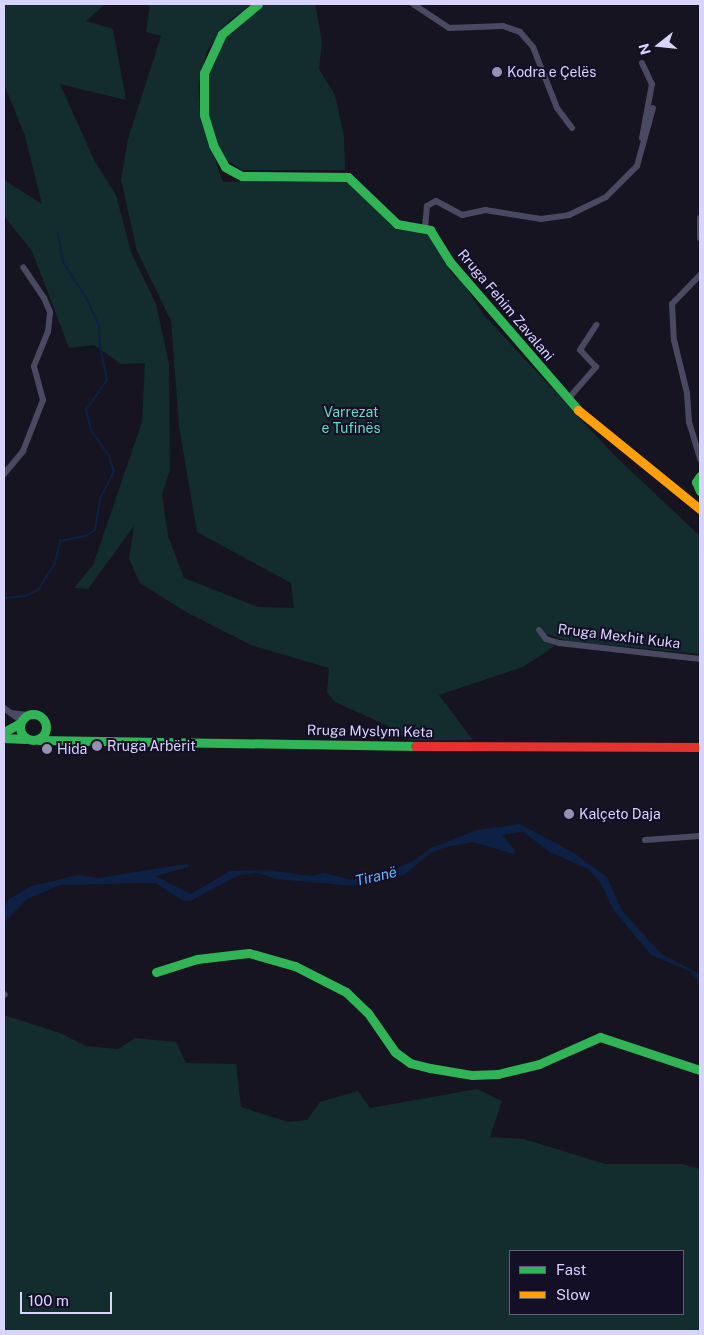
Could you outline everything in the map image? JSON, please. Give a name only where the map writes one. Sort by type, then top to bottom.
[{"type":"street","points":[[258,4],[222,34],[204,73],[204,115],[220,161],[231,172],[242,176],[348,177],[397,224],[425,228],[427,206],[436,201],[462,215],[485,210],[541,219],[569,215],[610,194],[635,170],[641,157],[653,108]]},
{"type":"street","points":[[413,4],[448,28],[503,26],[520,32],[533,47],[557,108],[572,128]]},
{"type":"street","points":[[641,157],[645,111],[652,84],[642,63]]},
{"type":"street","points":[[700,218],[700,238]]},
{"type":"street","name":"Rruga Fehim Zavalani","points":[[425,228],[434,234],[450,262],[568,399],[595,425],[700,509]]},
{"type":"street","points":[[4,474],[23,451],[43,400],[34,366],[48,332],[50,312],[44,298],[23,268]]},
{"type":"street","points":[[700,275],[672,304],[674,340],[687,393],[689,422],[700,459]]},
{"type":"street","points":[[568,399],[596,367],[580,350],[596,325]]},
{"type":"street","points":[[700,476],[696,482],[700,491]]},
{"type":"street","name":"Rruga Mexhit Kuka","points":[[539,630],[546,639],[559,643],[700,659]]},
{"type":"street","points":[[4,708],[20,722],[20,732],[25,739]]},
{"type":"street","points":[[10,713],[39,716],[62,739]]},
{"type":"street","points":[[4,732],[28,715]]},
{"type":"street","points":[[4,738],[39,740],[44,734],[46,725]]},
{"type":"street","name":"Rruga Myslym Keta","points":[[39,740],[575,749],[700,747]]},
{"type":"street","points":[[645,840],[700,836]]},
{"type":"street","points":[[156,972],[197,959],[237,954],[270,958],[315,975],[346,992],[368,1013],[395,1052],[420,1066],[472,1075],[498,1074],[539,1064],[600,1037],[700,1070]]},
{"type":"green space","name":"Varrezat e Tufinës","points":[[4,4],[105,4],[86,21],[113,29],[126,100],[60,84],[95,162],[116,195],[131,252],[156,304],[169,364],[170,470],[162,494],[168,536],[184,578],[258,607],[294,608],[291,583],[197,532],[179,426],[171,321],[137,251],[121,180],[128,139],[161,36],[146,32],[150,4],[252,4],[229,21],[207,51],[198,86],[200,115],[223,182],[322,178],[349,181],[396,230],[427,233],[434,237],[454,277],[462,281],[483,314],[616,457],[700,536],[700,654],[567,641],[545,633],[545,641],[555,646],[523,667],[439,695],[473,740],[410,741],[388,726],[335,702],[327,692],[329,668],[251,645],[186,612],[140,583],[129,559],[134,526],[88,589],[74,588],[93,565],[142,422],[145,363],[121,364],[94,345],[69,348],[32,251],[4,216],[4,180],[42,204],[25,136],[4,84]]},
{"type":"green space","points":[[265,4],[315,4],[322,42],[319,69],[335,95],[344,136],[345,170],[242,170],[221,156],[208,117],[205,89],[213,60],[223,40]]},
{"type":"green space","points":[[4,1015],[60,1033],[86,1046],[118,1049],[135,1038],[176,1042],[186,1063],[236,1064],[241,1107],[288,1122],[307,1120],[320,1102],[358,1091],[370,1108],[477,1089],[502,1101],[490,1137],[524,1139],[605,1164],[682,1164],[700,1169],[700,1331],[4,1331]]},
{"type":"water","name":"Tiranë","points":[[520,824],[574,853],[607,877],[621,909],[650,942],[663,955],[700,974],[700,982],[689,971],[651,955],[613,909],[600,882],[588,869],[550,852],[523,832],[502,835],[516,851],[513,854],[473,842],[446,847],[430,853],[404,875],[356,886],[276,879],[258,873],[239,875],[190,901],[182,900],[155,883],[60,885],[27,899],[4,922],[4,908],[9,899],[32,886],[78,875],[98,878],[187,864],[189,867],[155,876],[191,894],[230,871],[269,870],[310,876],[324,873],[352,880],[390,871],[415,860],[431,848],[477,830]]},
{"type":"waterway","points":[[4,598],[25,596],[38,590],[55,563],[60,541],[86,536],[95,530],[100,499],[114,472],[109,456],[91,430],[86,410],[107,380],[100,348],[99,326],[87,299],[63,262],[58,233]]},
{"type":"traffic: fast","points":[[258,4],[222,34],[204,73],[204,115],[213,145],[225,167],[242,176],[348,177],[397,224],[430,230],[450,262],[578,410]]},
{"type":"traffic: fast","points":[[700,476],[696,482],[700,491]]},
{"type":"traffic: fast","points":[[33,714],[42,718],[46,727],[42,736],[33,740],[24,736],[20,727],[24,718],[33,714]]},
{"type":"traffic: fast","points":[[4,732],[20,723]]},
{"type":"traffic: fast","points":[[4,738],[25,739]]},
{"type":"traffic: fast","points":[[39,740],[415,746]]},
{"type":"traffic: fast","points":[[156,972],[197,959],[249,953],[295,966],[346,992],[368,1013],[395,1052],[410,1063],[430,1068],[472,1075],[498,1074],[539,1064],[600,1037],[700,1070]]},
{"type":"traffic: slow","points":[[578,410],[700,509]]},
{"type":"traffic: jam","points":[[415,746],[700,747]]},
{"type":"place","name":"Kodra e Çelës","points":[[497,72]]},
{"type":"place","name":"Rruga Arbërit","points":[[97,746]]},
{"type":"place","name":"Hida","points":[[47,749]]},
{"type":"place","name":"Kalçeto Daja","points":[[569,814]]}]
